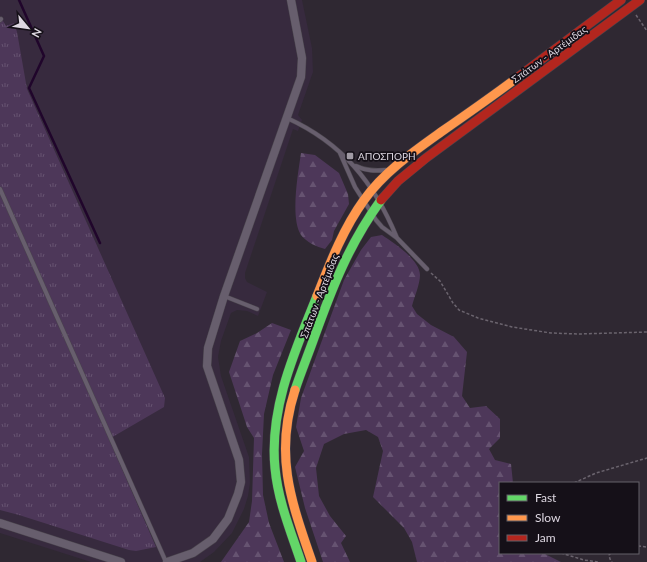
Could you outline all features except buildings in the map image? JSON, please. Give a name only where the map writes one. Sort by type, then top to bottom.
[{"type":"main road","name":"Σπάτων - Αρτέμιδας","points":[[301,562],[278,486],[274,458],[276,413],[286,375],[338,243],[350,220],[372,190],[406,157],[502,89],[621,0]]},
{"type":"main road","name":"Σπάτων - Αρτέμιδας","points":[[312,562],[296,512],[287,477],[285,450],[288,417],[296,386],[339,270],[348,251],[371,213],[399,181],[426,158],[640,0]]},
{"type":"street","points":[[167,562],[192,553],[204,546],[213,538],[228,519],[238,494],[240,470],[237,450],[207,366],[209,343],[297,88],[302,67],[300,45],[292,0]]},
{"type":"street","points":[[0,523],[121,562]]},
{"type":"lane","points":[[286,118],[318,134],[334,146],[354,165],[380,202],[397,238]]},
{"type":"lane","points":[[340,152],[349,176],[371,213],[382,227],[397,238],[427,269]]},
{"type":"lane","points":[[354,165],[372,171],[393,168]]},
{"type":"lane","points":[[0,189],[167,562]]},
{"type":"lane","points":[[224,296],[257,309]]},
{"type":"path","points":[[630,7],[647,31]]},
{"type":"path","points":[[427,269],[440,281],[459,310],[478,318],[512,327],[551,333],[579,334],[647,332]]},
{"type":"path","points":[[576,482],[596,473],[647,458]]},
{"type":"path","points":[[564,554],[584,560],[598,562]]},
{"type":"shaded area","points":[[0,0],[302,0],[312,48],[313,72],[298,115],[302,120],[298,131],[293,129],[245,273],[247,282],[267,292],[258,316],[247,311],[237,310],[231,313],[221,341],[218,357],[221,376],[249,457],[250,483],[248,496],[244,509],[232,533],[214,552],[200,562],[91,562],[0,533]]},
{"type":"green space","points":[[0,16],[6,26],[14,23],[17,32],[27,89],[165,398],[164,407],[109,439],[156,547],[136,551],[129,550],[0,510]]},
{"type":"green space","points":[[301,153],[315,155],[339,173],[348,194],[349,204],[334,231],[332,240],[325,249],[315,246],[306,240],[301,235],[298,227],[295,207]]},
{"type":"green space","points":[[382,235],[406,252],[416,264],[420,275],[412,306],[417,314],[431,325],[454,337],[467,352],[462,396],[470,408],[486,406],[500,419],[500,438],[489,449],[495,460],[511,464],[513,482],[499,482],[499,554],[545,554],[561,562],[417,562],[412,542],[404,528],[373,497],[383,451],[378,437],[366,430],[344,434],[324,444],[316,468],[319,496],[330,516],[346,536],[341,543],[350,562],[323,562],[305,508],[295,467],[304,451],[296,427],[301,398],[344,280],[361,250],[371,237]]},
{"type":"green space","points":[[272,323],[291,330],[273,375],[264,414],[262,454],[263,495],[269,523],[284,562],[221,562],[249,522],[252,501],[254,438],[247,427],[229,372],[240,341],[257,333]]},
{"type":"waterway","points":[[19,0],[44,56],[29,88],[100,243]]},
{"type":"traffic: fast","points":[[295,390],[342,267],[350,250],[381,200]]},
{"type":"traffic: fast","points":[[301,562],[285,516],[279,492],[275,468],[274,446],[280,402],[292,359],[317,296]]},
{"type":"traffic: slow","points":[[317,296],[343,234],[356,211],[381,180],[420,147],[518,77]]},
{"type":"traffic: slow","points":[[295,390],[289,414],[286,436],[288,478],[292,498],[312,562]]},
{"type":"traffic: jam","points":[[518,77],[621,0]]},
{"type":"traffic: jam","points":[[381,200],[398,181],[426,158],[640,0]]},
{"type":"place","name":"ΑΠΟΣΠΟΡΗ","points":[[350,156]]}]
